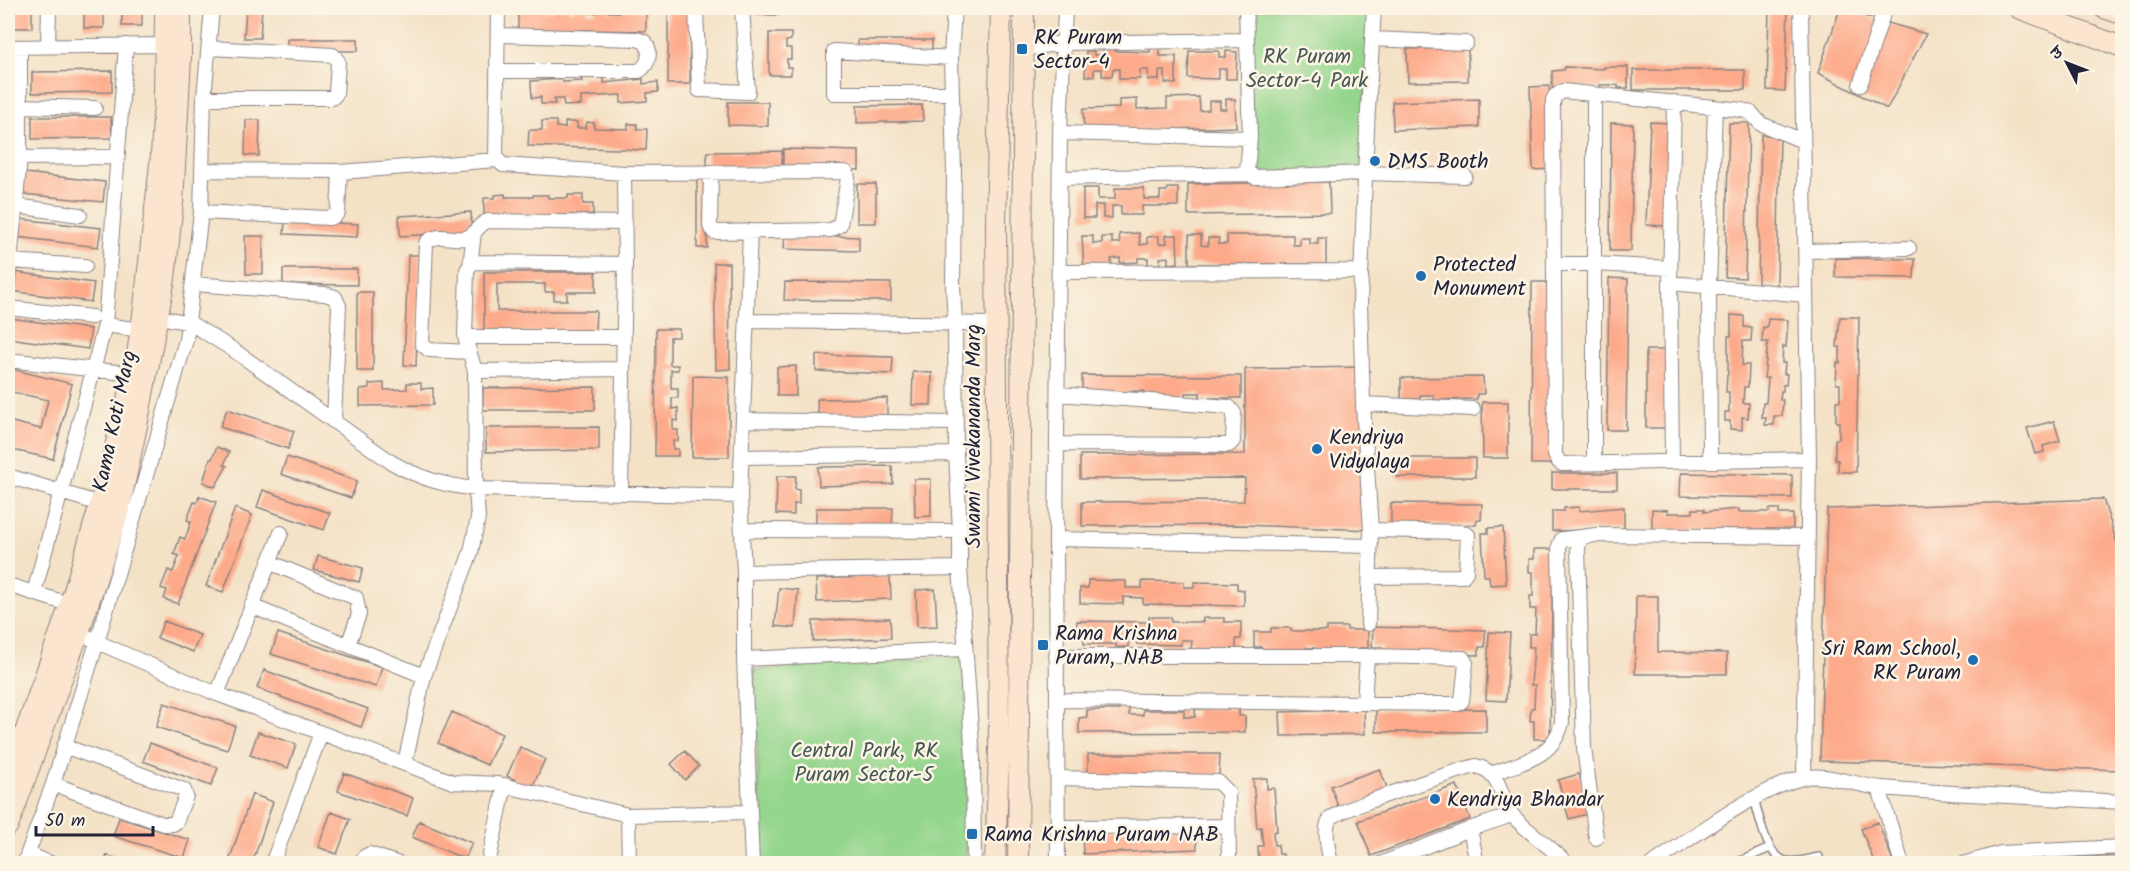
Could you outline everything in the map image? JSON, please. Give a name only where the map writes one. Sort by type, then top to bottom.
[{"type":"street","points":[[48,46],[49,8]]},
{"type":"street","name":"Kama Koti Marg","points":[[8,781],[119,510],[148,320],[161,155],[165,8]]},
{"type":"street","name":"Kama Koti Marg","points":[[8,826],[78,632],[78,607],[100,504],[148,320],[165,278],[173,203],[181,57],[181,8]]},
{"type":"street","points":[[52,864],[26,859],[53,784],[97,642],[186,340],[201,212],[204,98],[212,8]]},
{"type":"street","points":[[497,160],[498,8]]},
{"type":"street","points":[[696,8],[699,90],[748,92],[742,8]]},
{"type":"street","points":[[954,8],[951,58],[955,423],[964,649],[973,759],[974,864]]},
{"type":"street","name":"Swami Vivekananda Marg","points":[[995,864],[999,750],[996,223],[1001,8]]},
{"type":"street","points":[[1018,864],[1024,8]]},
{"type":"street","points":[[1058,864],[1056,539],[1060,133],[1065,8]]},
{"type":"street","points":[[1246,8],[1250,138],[1247,171],[1249,174]]},
{"type":"street","points":[[1368,624],[1371,530],[1363,404],[1360,302],[1374,8]]},
{"type":"street","points":[[1801,8],[1809,459],[1804,778]]},
{"type":"street","points":[[1860,85],[1885,8]]},
{"type":"street","points":[[2018,8],[2122,47]]},
{"type":"street","points":[[2104,8],[2122,15]]},
{"type":"street","points":[[498,35],[637,39],[645,42],[649,51],[648,60],[644,68],[639,71],[498,71]]},
{"type":"street","points":[[1372,39],[1466,43]]},
{"type":"street","points":[[1022,49],[1064,43],[1247,40]]},
{"type":"street","points":[[34,593],[105,325],[126,45]]},
{"type":"street","points":[[8,282],[20,158],[19,106],[14,47],[165,45]]},
{"type":"street","points":[[204,98],[332,98],[336,94],[338,60],[333,55],[210,48]]},
{"type":"street","points":[[951,58],[834,51],[834,93],[952,93]]},
{"type":"street","points":[[1803,141],[1761,124],[1751,113],[1742,110],[1563,91],[1558,93],[1553,100],[1555,455],[1562,464],[1809,459]]},
{"type":"street","points":[[1594,94],[1594,463]]},
{"type":"street","points":[[1672,461],[1670,268],[1674,102]]},
{"type":"street","points":[[19,106],[95,108]]},
{"type":"street","points":[[1710,461],[1709,286],[1715,107]]},
{"type":"street","points":[[1060,133],[1250,138]]},
{"type":"street","points":[[20,158],[111,157]]},
{"type":"street","points":[[203,170],[340,172],[497,160],[507,166],[624,173],[711,172],[844,172],[848,175],[841,222],[836,229],[714,232],[711,229],[711,172]]},
{"type":"street","points":[[201,212],[332,217],[338,212],[340,172]]},
{"type":"street","points":[[621,492],[625,264],[624,173]]},
{"type":"street","points":[[1060,178],[1249,174],[1254,177],[1365,173],[1465,176]]},
{"type":"street","points":[[16,206],[80,215]]},
{"type":"street","points":[[405,763],[424,676],[475,540],[479,509],[476,489],[475,371],[465,337],[466,274],[470,266],[474,233],[481,223],[488,221],[625,223]]},
{"type":"street","points":[[750,231],[740,496],[752,864]]},
{"type":"street","points":[[470,352],[429,350],[422,344],[422,338],[426,243],[429,239],[436,237],[464,238],[474,233]]},
{"type":"street","points":[[1806,251],[1909,248]]},
{"type":"street","points":[[10,261],[85,266]]},
{"type":"street","points":[[470,266],[476,262],[625,264]]},
{"type":"street","points":[[1555,264],[1670,268]]},
{"type":"street","points":[[1060,272],[1361,271]]},
{"type":"street","points":[[1670,283],[1806,295]]},
{"type":"street","points":[[194,284],[325,294],[335,297],[339,306],[334,422]]},
{"type":"street","points":[[8,308],[92,317]]},
{"type":"street","points":[[105,325],[148,320],[189,323],[232,350],[392,462],[413,474],[447,486],[476,489],[740,496]]},
{"type":"street","points":[[746,321],[997,324]]},
{"type":"street","points":[[465,337],[624,337]]},
{"type":"street","points":[[8,360],[134,374]]},
{"type":"street","points":[[475,371],[623,369]]},
{"type":"street","points":[[1057,444],[1229,445],[1233,441],[1234,412],[1229,407],[1058,394]]},
{"type":"street","points":[[1363,404],[1473,409]]},
{"type":"street","points":[[743,420],[955,423]]},
{"type":"street","points":[[742,457],[956,454]]},
{"type":"street","points":[[8,476],[100,504]]},
{"type":"street","points":[[742,530],[960,531]]},
{"type":"street","points":[[1371,530],[1462,532],[1468,535],[1466,572],[1463,576],[1371,577]]},
{"type":"street","points":[[217,694],[281,533]]},
{"type":"street","points":[[1491,774],[1542,754],[1552,746],[1559,735],[1562,722],[1559,546],[1562,538],[1596,535],[1807,537]]},
{"type":"street","points":[[1581,537],[1578,548],[1584,748],[1596,838]]},
{"type":"street","points":[[1056,539],[1371,546]]},
{"type":"street","points":[[269,562],[356,598],[359,614],[348,645]]},
{"type":"street","points":[[744,572],[960,568]]},
{"type":"street","points":[[8,585],[78,607]]},
{"type":"street","points":[[251,606],[424,676]]},
{"type":"street","points":[[78,632],[217,694],[458,783],[505,785],[628,814],[749,812]]},
{"type":"street","points":[[744,659],[964,649]]},
{"type":"street","points":[[1056,656],[1366,656],[1463,658],[1466,663],[1460,703],[1057,700]]},
{"type":"street","points":[[1364,702],[1366,656]]},
{"type":"street","points":[[272,864],[321,733]]},
{"type":"street","points":[[53,784],[163,824],[176,822],[186,796],[184,790],[64,746]]},
{"type":"street","points":[[1330,863],[1327,826],[1334,815],[1472,767],[1483,768],[1491,774],[1499,784],[1512,815],[1567,864]]},
{"type":"street","points":[[1652,864],[1754,799],[1783,784],[1804,778],[1821,777],[1879,788],[2122,802]]},
{"type":"street","points":[[1058,778],[1218,782],[1228,792],[1229,864]]},
{"type":"street","points":[[488,864],[505,785]]},
{"type":"street","points":[[1879,788],[1902,864]]},
{"type":"street","points":[[628,814],[629,864]]},
{"type":"street","points":[[1380,864],[1512,815]]},
{"type":"street","points":[[1058,827],[1228,826]]},
{"type":"street","points":[[1470,829],[1477,864]]},
{"type":"street","points":[[1963,864],[2001,854],[2122,847]]},
{"type":"street","points":[[362,864],[364,857],[370,854],[399,864]]},
{"type":"lane","points":[[1754,799],[1770,848],[1775,856],[1787,862],[1819,856]]},
{"type":"lane","points":[[1733,864],[1770,848]]},
{"type":"green space","name":"RK Puram Sector-4 Park","points":[[1246,8],[1372,8],[1360,173],[1249,174]]},
{"type":"green space","name":"Central Park, RK Puram Sector-5","points":[[963,655],[966,694],[967,863],[761,863],[754,670]]},
{"type":"building","points":[[13,8],[32,9],[32,28],[13,28]]},
{"type":"building","points":[[84,8],[104,8],[104,28],[84,28]]},
{"type":"building","points":[[122,8],[142,8],[142,26],[122,26]]},
{"type":"building","points":[[246,8],[262,8],[260,38],[244,38]]},
{"type":"building","points":[[518,8],[523,8],[523,11],[534,11],[534,8],[545,8],[545,11],[553,12],[553,8],[569,8],[569,11],[574,11],[574,8],[587,8],[587,13],[596,13],[596,8],[608,8],[608,12],[619,12],[619,8],[646,11],[646,31],[518,29]]},
{"type":"building","points":[[668,8],[690,8],[690,84],[668,84]]},
{"type":"building","points":[[756,8],[779,8],[779,15],[756,15]]},
{"type":"building","points":[[869,8],[934,8],[934,10],[869,10]]},
{"type":"building","points":[[1769,8],[1788,8],[1785,91],[1767,90]]},
{"type":"building","points":[[1840,9],[1926,34],[1887,109],[1818,73]]},
{"type":"building","points":[[769,33],[791,33],[791,40],[786,41],[786,48],[791,48],[791,59],[787,59],[787,67],[791,67],[791,75],[769,75]]},
{"type":"building","points":[[287,39],[358,39],[358,51],[287,51]]},
{"type":"building","points":[[858,40],[932,40],[932,51],[858,52]]},
{"type":"building","points":[[1103,46],[1115,46],[1115,51],[1150,52],[1150,47],[1160,47],[1160,56],[1176,56],[1176,84],[1165,83],[1165,71],[1159,71],[1159,80],[1148,80],[1148,70],[1140,70],[1140,79],[1119,79],[1119,69],[1113,69],[1112,76],[1102,76],[1102,69],[1094,69],[1094,76],[1085,76],[1086,51],[1094,51],[1094,55],[1103,55]]},
{"type":"building","points":[[1468,48],[1468,81],[1408,82],[1407,49]]},
{"type":"building","points":[[1189,51],[1219,51],[1219,57],[1226,57],[1226,51],[1237,52],[1236,79],[1226,79],[1226,69],[1219,69],[1219,79],[1188,78]]},
{"type":"building","points":[[1565,67],[1604,69],[1604,67],[1628,67],[1628,88],[1618,88],[1618,85],[1600,85],[1600,88],[1561,85],[1561,88],[1552,88],[1552,71],[1564,70]]},
{"type":"building","points":[[1633,70],[1745,70],[1745,90],[1633,90]]},
{"type":"building","points":[[112,71],[112,92],[32,93],[32,72]]},
{"type":"building","points":[[604,76],[604,83],[643,79],[643,84],[658,82],[658,92],[647,93],[647,101],[621,103],[621,95],[581,97],[581,105],[564,106],[563,99],[554,99],[555,104],[541,104],[541,97],[532,98],[531,81],[562,79],[563,82],[582,81],[581,78]]},
{"type":"building","points":[[1549,86],[1552,169],[1533,170],[1530,87]]},
{"type":"building","points":[[1199,97],[1200,111],[1209,110],[1209,101],[1220,101],[1220,109],[1226,109],[1226,99],[1235,99],[1236,127],[1084,132],[1083,109],[1119,108],[1119,100],[1137,99],[1137,109],[1167,108],[1167,98]]},
{"type":"building","points":[[1479,99],[1479,127],[1393,130],[1392,102]]},
{"type":"building","points":[[728,102],[768,102],[768,126],[728,125]]},
{"type":"building","points":[[922,105],[923,121],[857,123],[857,106]]},
{"type":"building","points":[[32,117],[111,117],[112,138],[32,139]]},
{"type":"building","points":[[246,120],[260,120],[259,156],[245,155]]},
{"type":"building","points":[[542,121],[556,121],[556,127],[565,128],[565,122],[577,122],[577,128],[586,128],[587,122],[594,123],[594,128],[628,129],[628,124],[637,124],[637,129],[647,129],[646,150],[528,146],[529,130],[542,130]]},
{"type":"building","points":[[1650,122],[1671,123],[1667,226],[1646,225]]},
{"type":"building","points":[[1611,123],[1633,124],[1631,251],[1610,251]]},
{"type":"building","points":[[1729,123],[1749,123],[1745,278],[1725,277]]},
{"type":"building","points":[[1761,135],[1780,135],[1777,285],[1758,285]]},
{"type":"building","points":[[783,149],[859,151],[859,170],[783,169]]},
{"type":"building","points":[[782,151],[782,166],[707,167],[707,152]]},
{"type":"building","points":[[25,173],[105,182],[103,202],[22,194]]},
{"type":"building","points":[[697,178],[707,178],[707,248],[697,248]]},
{"type":"building","points":[[1329,182],[1330,213],[1188,215],[1188,184]]},
{"type":"building","points":[[857,184],[876,184],[876,223],[857,223]]},
{"type":"building","points":[[1083,188],[1098,188],[1098,199],[1115,199],[1115,188],[1144,188],[1144,199],[1160,199],[1160,191],[1178,188],[1178,206],[1142,206],[1142,215],[1121,215],[1121,206],[1112,206],[1112,218],[1103,218],[1103,205],[1095,205],[1095,218],[1083,218]]},
{"type":"building","points":[[505,194],[505,197],[548,195],[548,198],[583,195],[583,204],[593,204],[593,215],[484,215],[484,198],[495,198],[495,195]]},
{"type":"building","points":[[471,212],[472,232],[400,236],[399,216]]},
{"type":"building","points":[[19,219],[101,228],[98,247],[17,237]]},
{"type":"building","points":[[285,221],[358,224],[357,237],[284,234]]},
{"type":"building","points":[[1139,233],[1140,245],[1147,244],[1147,237],[1159,236],[1159,244],[1167,243],[1166,235],[1177,235],[1178,263],[1168,264],[1168,257],[1160,258],[1160,264],[1148,265],[1148,258],[1138,258],[1138,262],[1120,263],[1120,258],[1111,259],[1112,268],[1084,270],[1082,236],[1093,236],[1093,244],[1102,243],[1102,237],[1112,237],[1112,243],[1120,243],[1119,234]]},
{"type":"building","points":[[785,234],[859,237],[859,251],[784,249]]},
{"type":"building","points":[[1189,235],[1201,235],[1201,245],[1208,246],[1208,238],[1219,238],[1218,244],[1227,244],[1227,235],[1293,235],[1293,245],[1300,245],[1300,238],[1310,238],[1310,244],[1318,244],[1318,238],[1326,238],[1326,264],[1189,264]]},
{"type":"building","points":[[245,236],[263,236],[263,274],[246,274]]},
{"type":"building","points":[[408,255],[420,255],[416,366],[404,365]]},
{"type":"building","points":[[1835,258],[1915,259],[1914,278],[1835,277]]},
{"type":"building","points":[[714,263],[729,263],[730,369],[716,370]]},
{"type":"building","points":[[283,269],[357,269],[357,285],[283,284]]},
{"type":"building","points":[[14,272],[94,283],[91,302],[11,291]]},
{"type":"building","points":[[484,272],[596,272],[596,292],[567,292],[567,300],[554,300],[554,292],[545,292],[545,284],[497,284],[497,311],[596,311],[595,332],[484,332]]},
{"type":"building","points":[[1609,278],[1628,279],[1626,430],[1607,430]]},
{"type":"building","points":[[785,282],[891,283],[891,301],[784,300]]},
{"type":"building","points":[[1532,282],[1553,282],[1552,464],[1531,464]]},
{"type":"building","points":[[357,292],[373,292],[373,371],[357,371]]},
{"type":"building","points":[[1731,315],[1744,316],[1744,327],[1752,328],[1751,341],[1743,341],[1742,365],[1749,365],[1748,387],[1744,387],[1743,403],[1749,403],[1748,418],[1742,417],[1742,430],[1730,429],[1730,421],[1725,421],[1725,412],[1729,412],[1729,392],[1726,392]]},
{"type":"building","points":[[1840,317],[1859,317],[1856,472],[1838,472],[1838,460],[1835,460],[1835,439],[1839,439],[1836,401],[1840,401],[1840,384],[1836,384],[1837,363],[1840,363],[1840,347],[1837,347]]},
{"type":"building","points":[[9,318],[91,329],[88,349],[8,338]]},
{"type":"building","points":[[1768,319],[1788,320],[1786,347],[1783,346],[1782,363],[1785,363],[1784,374],[1787,374],[1786,385],[1783,385],[1783,391],[1781,391],[1782,416],[1774,416],[1774,425],[1765,425],[1766,418],[1762,418],[1768,378],[1764,378],[1768,342],[1762,342],[1763,327],[1767,328]]},
{"type":"building","points":[[656,329],[679,329],[679,337],[670,337],[670,365],[678,365],[678,370],[671,370],[671,388],[678,388],[678,398],[672,398],[672,409],[678,408],[678,421],[673,420],[673,430],[678,430],[678,441],[673,441],[673,449],[678,449],[678,456],[655,456]]},
{"type":"building","points":[[1646,350],[1669,350],[1669,428],[1646,428]]},
{"type":"building","points":[[816,355],[893,357],[892,374],[816,371]]},
{"type":"building","points":[[796,366],[796,396],[777,396],[777,367]]},
{"type":"building","points":[[1362,367],[1371,530],[1244,525],[1082,526],[1082,502],[1244,501],[1245,478],[1080,479],[1080,455],[1245,454],[1245,369]]},
{"type":"building","points":[[12,369],[72,384],[53,459],[8,449],[8,421],[41,429],[48,400],[8,391]]},
{"type":"building","points":[[913,372],[932,373],[931,405],[912,405]]},
{"type":"building","points":[[1082,375],[1241,376],[1241,398],[1200,398],[1200,393],[1185,393],[1185,398],[1144,398],[1144,391],[1129,391],[1129,396],[1082,391]]},
{"type":"building","points":[[693,376],[729,377],[729,457],[692,457]]},
{"type":"building","points":[[1483,377],[1484,394],[1477,394],[1477,399],[1434,400],[1434,395],[1420,395],[1420,399],[1401,399],[1401,378]]},
{"type":"building","points":[[384,383],[384,390],[407,389],[407,383],[421,383],[421,389],[433,388],[433,405],[360,406],[360,389],[369,388],[369,384]]},
{"type":"building","points":[[595,387],[595,410],[483,410],[483,388]]},
{"type":"building","points":[[887,398],[887,418],[818,419],[817,399]]},
{"type":"building","points":[[1482,402],[1508,402],[1508,458],[1483,458]]},
{"type":"building","points":[[227,409],[294,431],[288,449],[220,427]]},
{"type":"building","points":[[2054,421],[2060,441],[2043,446],[2044,452],[2035,454],[2027,428]]},
{"type":"building","points":[[599,427],[599,450],[486,452],[486,428]]},
{"type":"building","points":[[217,447],[229,452],[224,465],[227,466],[215,487],[203,482],[210,459]]},
{"type":"building","points":[[287,457],[357,481],[351,498],[281,474]]},
{"type":"building","points":[[1397,458],[1475,458],[1475,477],[1397,477]]},
{"type":"building","points":[[892,466],[893,484],[819,486],[818,467]]},
{"type":"building","points":[[1552,473],[1617,473],[1617,489],[1552,489]]},
{"type":"building","points":[[1681,473],[1792,475],[1792,498],[1680,496]]},
{"type":"building","points":[[777,476],[796,476],[795,489],[799,490],[799,504],[794,504],[794,515],[776,514]]},
{"type":"building","points":[[914,479],[931,479],[931,516],[915,517]]},
{"type":"building","points":[[263,490],[330,513],[324,530],[257,507]]},
{"type":"building","points":[[199,496],[216,502],[178,604],[164,599],[167,590],[161,588],[168,570],[173,572],[179,556],[174,554],[180,537],[185,539],[191,522],[187,520]]},
{"type":"building","name":"Sri Ram School, RK Puram","points":[[2103,499],[2122,559],[2122,770],[1820,761],[1827,509]]},
{"type":"building","points":[[1391,503],[1482,504],[1481,520],[1477,520],[1476,525],[1391,524]]},
{"type":"building","points":[[1579,507],[1579,511],[1624,507],[1624,529],[1552,531],[1552,511]]},
{"type":"building","points":[[235,508],[252,515],[223,592],[206,586]]},
{"type":"building","points":[[816,508],[893,508],[892,527],[816,526]]},
{"type":"building","points":[[1652,509],[1668,510],[1668,513],[1693,513],[1693,509],[1704,509],[1704,512],[1739,509],[1739,512],[1769,512],[1769,509],[1779,509],[1779,514],[1793,514],[1793,529],[1652,530]]},
{"type":"building","points":[[1503,527],[1506,584],[1490,585],[1489,576],[1484,576],[1482,533],[1488,533],[1488,528]]},
{"type":"building","points":[[1534,549],[1553,549],[1550,739],[1534,739],[1534,721],[1530,721],[1531,708],[1534,708],[1535,685],[1531,685],[1534,647],[1529,647],[1529,634],[1535,634],[1536,609],[1530,609],[1530,596],[1533,596],[1533,572],[1529,572],[1529,559],[1534,559]]},
{"type":"building","points":[[318,556],[363,568],[359,582],[314,570]]},
{"type":"building","points":[[890,576],[891,599],[817,602],[816,579]]},
{"type":"building","points":[[1088,580],[1126,581],[1126,588],[1142,588],[1142,581],[1184,582],[1184,587],[1194,587],[1194,582],[1237,583],[1237,589],[1244,590],[1244,606],[1143,604],[1143,598],[1123,597],[1123,604],[1080,603],[1080,588],[1088,588]]},
{"type":"building","points":[[779,588],[798,590],[795,628],[775,626]]},
{"type":"building","points":[[935,589],[937,626],[917,627],[916,590]]},
{"type":"building","points":[[1636,596],[1658,596],[1658,652],[1727,653],[1727,674],[1635,674]]},
{"type":"building","points":[[1149,617],[1171,617],[1171,622],[1203,622],[1203,618],[1224,618],[1224,622],[1241,622],[1241,639],[1236,639],[1236,651],[1191,651],[1192,640],[1181,640],[1181,645],[1137,644],[1137,640],[1128,639],[1128,647],[1116,647],[1116,644],[1084,644],[1084,638],[1076,638],[1077,621],[1149,622]]},
{"type":"building","points":[[890,618],[891,638],[813,641],[813,621]]},
{"type":"building","points":[[164,621],[200,635],[193,652],[157,638]]},
{"type":"building","points":[[1327,627],[1368,630],[1368,648],[1360,648],[1360,655],[1315,655],[1315,648],[1305,648],[1305,654],[1261,654],[1261,647],[1254,647],[1254,632],[1271,632],[1271,628],[1291,628],[1291,631],[1327,631]]},
{"type":"building","points":[[1373,627],[1485,630],[1485,647],[1479,647],[1479,655],[1382,653],[1382,647],[1372,647]]},
{"type":"building","points":[[1489,632],[1510,633],[1506,701],[1486,700]]},
{"type":"building","points":[[278,633],[382,667],[376,687],[271,654]]},
{"type":"building","points":[[264,670],[368,709],[361,727],[257,688]]},
{"type":"building","points":[[164,703],[235,726],[227,750],[156,727]]},
{"type":"building","points":[[1119,707],[1129,707],[1129,715],[1143,715],[1143,710],[1184,710],[1184,717],[1195,717],[1195,709],[1239,708],[1239,716],[1245,716],[1245,732],[1079,733],[1079,718],[1087,717],[1087,710],[1119,710]]},
{"type":"building","points":[[1486,709],[1486,732],[1376,732],[1376,710]]},
{"type":"building","points":[[1364,710],[1365,734],[1281,736],[1280,712]]},
{"type":"building","points":[[452,712],[502,734],[487,765],[438,743]]},
{"type":"building","points":[[258,732],[296,744],[288,768],[250,755]]},
{"type":"building","points":[[150,743],[218,768],[211,786],[143,761]]},
{"type":"building","points":[[520,747],[545,759],[532,788],[507,776]]},
{"type":"building","points":[[685,751],[699,766],[685,780],[671,764]]},
{"type":"building","points":[[1088,754],[1220,754],[1219,776],[1088,777]]},
{"type":"building","points":[[1380,769],[1389,793],[1339,810],[1331,786]]},
{"type":"building","points":[[344,773],[413,798],[407,816],[338,791]]},
{"type":"building","points":[[1579,774],[1590,813],[1569,819],[1558,780]]},
{"type":"building","points":[[1267,778],[1267,789],[1274,788],[1277,831],[1273,832],[1274,845],[1278,845],[1279,854],[1283,854],[1283,864],[1259,864],[1258,846],[1263,846],[1261,827],[1257,828],[1253,779]]},
{"type":"building","points":[[1457,785],[1470,819],[1371,856],[1358,821]]},
{"type":"building","points":[[252,794],[273,802],[252,864],[228,864]]},
{"type":"building","points":[[331,812],[350,819],[337,854],[318,847]]},
{"type":"building","points":[[119,818],[190,840],[184,858],[113,836]]},
{"type":"building","points":[[419,821],[472,843],[465,859],[412,837]]},
{"type":"building","points":[[1878,822],[1894,864],[1875,864],[1861,829]]},
{"type":"building","points":[[1196,827],[1197,849],[1083,854],[1082,833]]},
{"type":"building","points":[[107,855],[129,863],[129,864],[104,864]]},
{"type":"building","points":[[2122,856],[2122,864],[2077,864],[2077,858]]},
{"type":"place","name":"RK Puram Sector-4","points":[[1022,49]]},
{"type":"place","name":"DMS Booth","points":[[1375,161]]},
{"type":"place","name":"Protected Monument","points":[[1421,276]]},
{"type":"place","name":"Kendriya Vidyalaya","points":[[1317,449]]},
{"type":"place","name":"Rama Krishna Puram, NAB","points":[[1043,645]]},
{"type":"place","name":"Sri Ram School, RK Puram","points":[[1973,660]]},
{"type":"place","name":"Kendriya Bhandar","points":[[1435,799]]},
{"type":"place","name":"Rama Krishna Puram NAB","points":[[972,834]]}]
